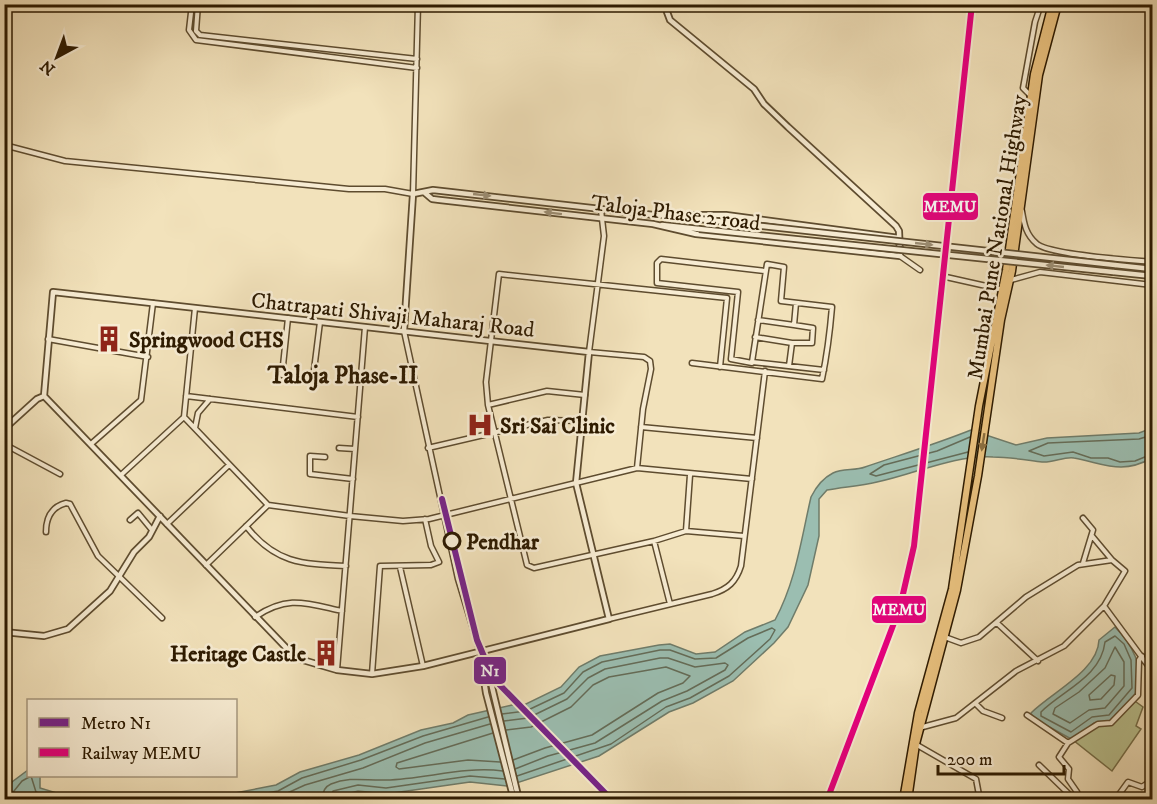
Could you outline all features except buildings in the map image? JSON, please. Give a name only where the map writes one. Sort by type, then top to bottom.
[{"type":"highway","name":"Mumbai Pune National Highway","points":[[943,636],[954,608],[978,476],[1031,96],[1038,53],[1052,4]]},
{"type":"highway","name":"Mumbai Pune National Highway","points":[[943,636],[979,406],[1004,290],[1010,280],[1039,75],[1058,4]]},
{"type":"highway","points":[[903,800],[917,728],[943,636]]},
{"type":"highway","points":[[908,800],[917,728]]},
{"type":"street","points":[[167,4],[192,6],[189,30],[193,38],[200,41],[417,68]]},
{"type":"street","points":[[193,38],[197,34],[198,4]]},
{"type":"street","points":[[418,4],[413,194],[404,331],[458,579],[480,652],[487,666],[519,800]]},
{"type":"street","points":[[669,4],[670,20],[730,67],[764,104],[896,226],[900,256]]},
{"type":"street","points":[[1031,96],[1023,88],[1035,22],[1041,4]]},
{"type":"street","points":[[197,34],[417,59]]},
{"type":"street","points":[[4,145],[65,161],[349,189],[385,189],[413,194]]},
{"type":"street","name":"Taloja Phase 2 road","points":[[413,194],[433,190],[654,215],[726,215],[899,238]]},
{"type":"street","name":"Taloja Phase 2 road","points":[[425,193],[432,199],[653,224],[689,233],[900,256],[920,270]]},
{"type":"street","points":[[1021,206],[1024,228],[1039,246],[1152,262]]},
{"type":"street","points":[[601,210],[600,219],[604,237],[576,483],[609,619]]},
{"type":"street","points":[[654,215],[1152,269]]},
{"type":"street","points":[[653,224],[1152,276]]},
{"type":"street","points":[[765,271],[659,260],[657,282],[738,292],[731,358],[824,370]]},
{"type":"street","points":[[692,363],[822,379],[832,307],[781,301],[784,266],[767,264],[751,369]]},
{"type":"street","points":[[1010,280],[1040,272],[1152,285]]},
{"type":"street","points":[[720,367],[727,298],[499,274],[486,382],[488,405],[527,566],[534,568],[654,541],[687,531],[744,536]]},
{"type":"street","points":[[946,277],[1004,290]]},
{"type":"street","points":[[671,292],[672,285]]},
{"type":"street","points":[[707,296],[708,288]]},
{"type":"street","name":"Chatrapati Shivaji Maharaj Road","points":[[44,396],[53,292],[490,342],[644,357],[650,361],[651,369],[641,427]]},
{"type":"street","points":[[91,444],[141,400],[153,303]]},
{"type":"street","points":[[794,325],[796,303]]},
{"type":"street","points":[[121,476],[183,417],[195,308]]},
{"type":"street","points":[[288,318],[282,375],[310,381],[314,378],[320,322]]},
{"type":"street","points":[[755,337],[792,343],[812,343],[813,328],[758,320]]},
{"type":"street","points":[[337,670],[365,327]]},
{"type":"street","points":[[48,339],[148,357]]},
{"type":"street","points":[[789,366],[792,343]]},
{"type":"street","points":[[4,429],[37,399],[44,396],[296,658],[337,670],[372,674],[423,666],[724,590],[736,579],[752,479],[765,371]]},
{"type":"street","points":[[488,405],[547,391],[585,395]]},
{"type":"street","points":[[186,396],[358,417]]},
{"type":"street","points":[[195,428],[198,413],[210,399]]},
{"type":"street","points":[[183,417],[268,505],[350,516],[403,521],[425,519],[637,468],[690,475],[752,479]]},
{"type":"street","points":[[429,448],[548,420],[582,421]]},
{"type":"street","points":[[637,468],[641,427],[757,438]]},
{"type":"street","points":[[4,444],[60,474]]},
{"type":"street","points":[[339,448],[355,449]]},
{"type":"street","points":[[325,457],[310,456],[310,474],[353,478]]},
{"type":"street","points":[[167,524],[229,465]]},
{"type":"street","points":[[687,531],[690,475]]},
{"type":"street","points":[[46,532],[46,519],[56,506],[70,504],[98,556],[119,579],[162,618]]},
{"type":"street","points":[[205,565],[268,505]]},
{"type":"street","points":[[130,520],[138,513],[152,530]]},
{"type":"street","points":[[4,632],[44,636],[68,629],[82,619],[119,579],[134,552],[160,516]]},
{"type":"street","points":[[1083,518],[1093,530],[1083,564]]},
{"type":"street","points":[[372,674],[380,566],[431,565],[439,562],[431,546],[425,519]]},
{"type":"street","points":[[246,526],[268,550],[279,557],[309,564],[346,566]]},
{"type":"street","points":[[917,728],[947,722],[976,704],[1016,671],[1056,652],[1076,637],[1104,606],[1126,573],[1091,535]]},
{"type":"street","points":[[654,541],[670,604]]},
{"type":"street","points":[[943,636],[961,643],[970,641],[997,623],[1026,597],[1083,564],[1113,560]]},
{"type":"street","points":[[400,567],[423,666]]},
{"type":"street","points":[[255,616],[283,602],[342,611]]},
{"type":"street","points":[[1104,606],[1152,671]]},
{"type":"street","points":[[997,623],[1038,661]]},
{"type":"street","points":[[480,652],[480,667],[514,800]]},
{"type":"street","points":[[1039,765],[1070,798],[1077,792],[1076,787],[1068,779],[1069,769],[1059,757],[1068,743],[1098,724],[1112,723],[1134,700],[1139,689],[1139,660],[1142,656]]},
{"type":"street","points":[[976,704],[983,711],[1002,718]]},
{"type":"street","points":[[1027,715],[1068,743]]},
{"type":"street","points":[[916,744],[976,779],[980,795],[978,800]]},
{"type":"street","points":[[1115,800],[1128,782],[1142,787],[1152,780]]},
{"type":"green space","points":[[1132,699],[1143,707],[1136,726],[1141,729],[1112,771],[1073,740],[1094,723],[1111,721]]},
{"type":"water","points":[[1152,428],[1152,458],[1131,466],[1113,467],[1070,458],[1046,462],[978,457],[949,462],[864,485],[827,490],[819,499],[819,536],[808,585],[788,627],[733,681],[693,703],[669,712],[599,756],[507,786],[470,782],[386,794],[358,791],[324,800],[160,800],[235,793],[276,785],[300,772],[359,755],[421,730],[453,723],[468,715],[512,705],[524,705],[561,687],[579,667],[600,656],[670,644],[696,654],[715,652],[745,632],[775,620],[793,575],[811,497],[823,480],[837,471],[861,468],[971,430],[1016,445],[1047,438],[1139,433]]},
{"type":"water","points":[[1115,627],[1131,648],[1138,665],[1139,683],[1128,704],[1111,721],[1094,723],[1073,740],[1033,718],[1031,713],[1083,671],[1097,651],[1099,640]]},
{"type":"water","points":[[27,771],[27,777],[40,777],[40,788],[63,795],[92,799],[5,799],[12,782]]},
{"type":"metro line","name":"N1","points":[[442,499],[477,640],[493,678],[612,800]]},
{"type":"rail line","name":"MEMU","points":[[827,800],[900,607],[914,546],[972,4]]},
{"type":"place","name":"Springwood CHS","points":[[109,339]]},
{"type":"place","name":"Sri Sai Clinic","points":[[480,425]]},
{"type":"place","name":"Pendhar","points":[[452,541]]},
{"type":"place","name":"Heritage Castle","points":[[326,653]]},
{"type":"district","name":"Taloja Phase-II","points":[[343,375]]}]
